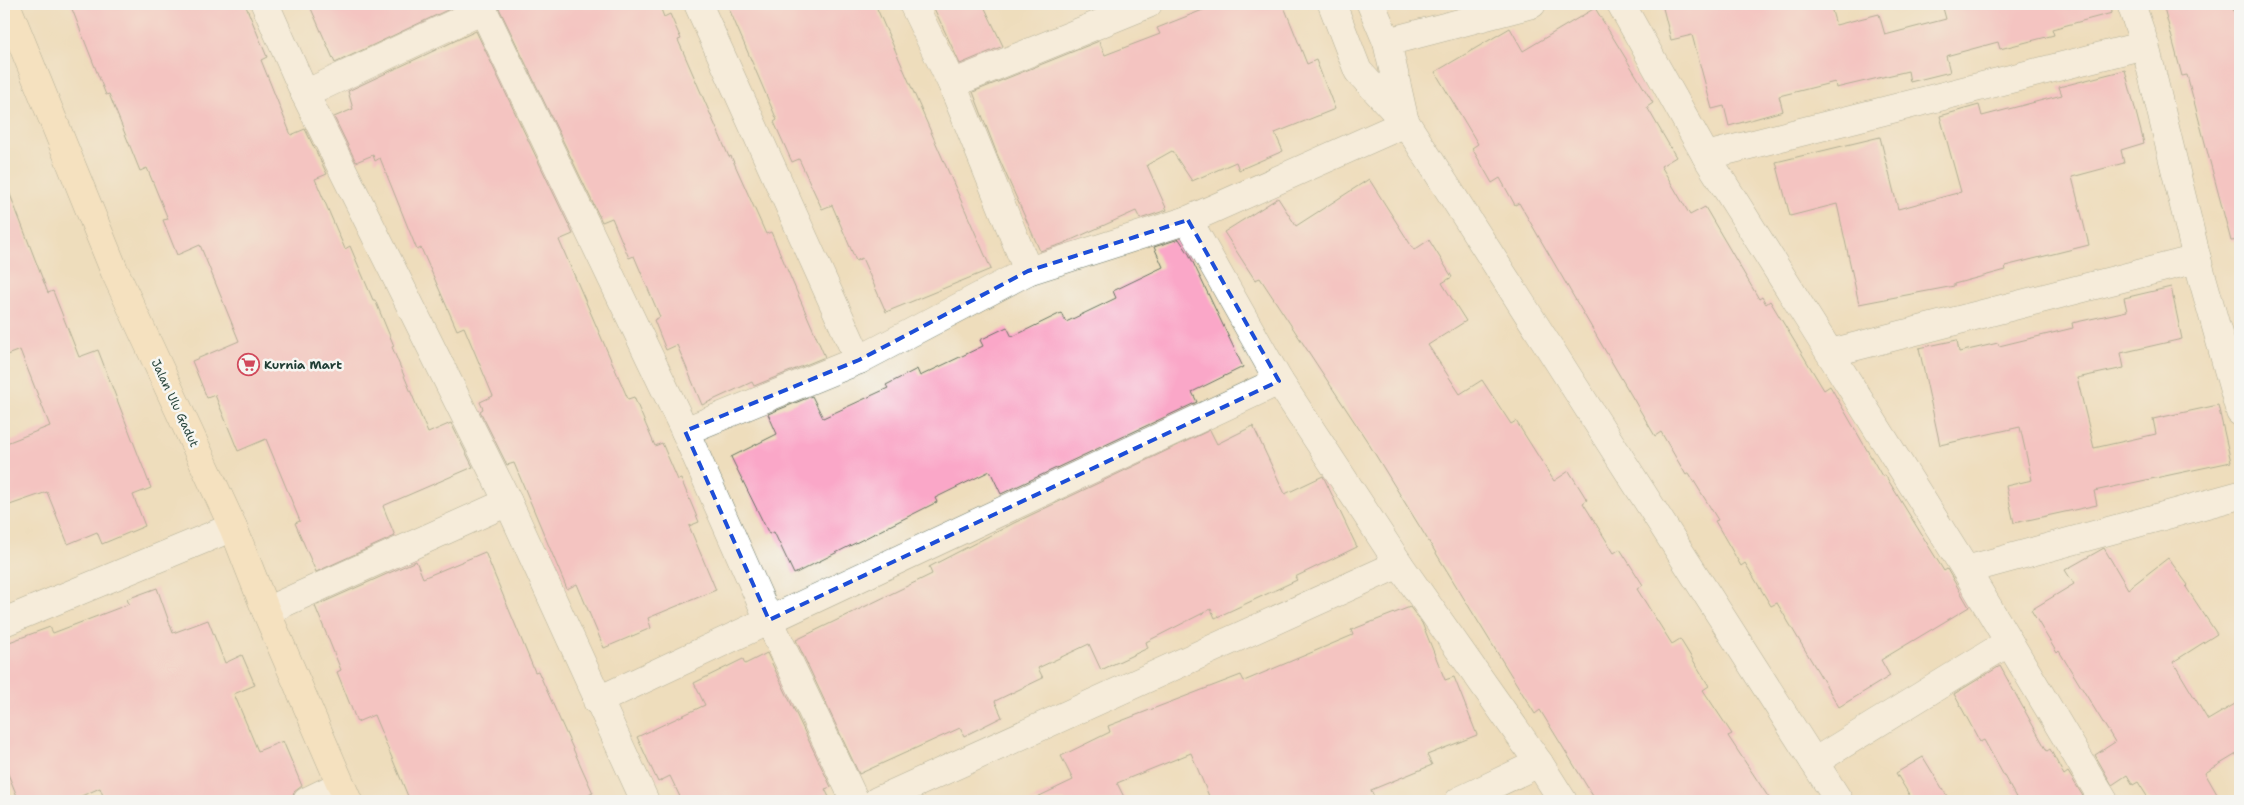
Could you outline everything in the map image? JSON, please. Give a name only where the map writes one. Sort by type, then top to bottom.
[{"type":"street","name":"Jalan Ulu Gadut","points":[[6,4],[114,270],[233,527],[266,611],[344,793]]},
{"type":"street","points":[[265,4],[305,94],[508,502],[645,801]]},
{"type":"street","points":[[698,4],[859,360]]},
{"type":"street","points":[[913,4],[952,84],[1028,271]]},
{"type":"street","points":[[952,84],[1148,4]]},
{"type":"street","points":[[1332,4],[1358,71],[1406,123],[1839,801]]},
{"type":"street","points":[[1371,4],[1388,42],[1406,123]]},
{"type":"street","points":[[1388,42],[1532,4]]},
{"type":"street","points":[[1621,4],[1706,156],[1966,570],[2104,801]]},
{"type":"street","points":[[2131,4],[2145,45],[2197,259],[2240,412]]},
{"type":"street","points":[[305,94],[490,7],[685,431],[769,620],[855,801]]},
{"type":"street","points":[[1706,156],[2145,45]]},
{"type":"street","points":[[685,431],[859,360],[1028,271],[1188,220],[1406,123]]},
{"type":"street","points":[[1188,220],[1279,381],[1399,564],[1564,801]]},
{"type":"street","points":[[1830,353],[2197,259]]},
{"type":"street","points":[[598,701],[1279,381]]},
{"type":"street","points":[[1966,570],[2240,495]]},
{"type":"street","points":[[266,611],[508,502]]},
{"type":"street","points":[[4,622],[233,527]]},
{"type":"street","points":[[876,801],[1399,564]]},
{"type":"street","points":[[1814,762],[2009,642]]},
{"type":"street","points":[[1459,801],[1539,763]]},
{"type":"street","points":[[307,801],[344,793]]},
{"type":"highlighted area","points":[[1188,220],[1279,381],[769,620],[685,431],[859,360],[1028,271]]},
{"type":"building","points":[[70,4],[245,4],[267,57],[261,60],[291,135],[305,129],[327,174],[315,179],[345,249],[350,246],[373,300],[375,300],[394,346],[392,347],[428,433],[451,423],[473,467],[383,506],[395,536],[316,572],[295,523],[300,521],[266,439],[238,451],[215,395],[207,398],[192,361],[239,341],[200,245],[177,255],[163,220],[168,219],[147,168],[140,171],[109,94],[106,95]]},
{"type":"building","points":[[309,4],[460,4],[335,63]]},
{"type":"building","points":[[497,4],[659,4],[664,17],[670,14],[681,39],[678,40],[729,157],[731,156],[766,234],[771,232],[825,357],[754,386],[752,382],[702,405],[677,345],[666,350],[654,320],[660,317],[634,256],[629,258],[612,218],[602,222]]},
{"type":"building","points":[[727,4],[875,4],[991,269],[886,312],[862,258],[856,261],[832,205],[822,209],[799,159],[792,162],[774,122],[777,120]]},
{"type":"building","points":[[932,4],[983,4],[1003,46],[960,64]]},
{"type":"building","points":[[1218,4],[1283,4],[1307,64],[1316,60],[1335,109],[1275,133],[1283,151],[1239,170],[1236,162],[1192,181],[1172,151],[1147,165],[1167,210],[1140,219],[1136,211],[1062,244],[1040,251],[997,154],[973,92],[1099,41],[1105,55],[1160,34],[1157,28]]},
{"type":"building","points":[[1662,4],[1830,4],[1836,25],[1879,14],[1885,35],[1946,19],[1943,8],[1960,4],[2111,4],[2112,13],[2052,29],[2054,35],[2000,49],[1998,42],[1946,56],[1950,72],[1910,82],[1908,71],[1836,88],[1835,82],[1779,96],[1783,111],[1729,126],[1724,106],[1712,109],[1692,35],[1671,40]]},
{"type":"building","points":[[2163,4],[2232,4],[2240,34],[2240,240],[2231,241],[2187,75],[2182,76]]},
{"type":"building","points":[[1595,8],[1653,103],[1647,107],[1676,157],[1661,166],[1690,215],[1705,207],[1759,299],[1762,297],[1766,304],[1770,301],[1824,390],[1830,386],[1882,476],[1885,475],[1944,571],[1947,569],[1969,607],[1881,660],[1890,676],[1839,707],[1777,603],[1771,606],[1745,563],[1741,566],[1715,521],[1718,520],[1689,473],[1686,475],[1661,432],[1655,436],[1519,203],[1515,205],[1500,178],[1492,183],[1472,148],[1478,144],[1435,72],[1510,28],[1523,51]]},
{"type":"building","points":[[476,31],[573,234],[559,240],[628,399],[634,397],[655,446],[662,443],[678,480],[681,479],[699,522],[689,526],[716,590],[648,618],[651,628],[604,648],[577,584],[567,589],[514,463],[507,465],[480,411],[483,409],[480,402],[493,396],[464,327],[457,330],[421,248],[417,250],[380,158],[375,161],[373,155],[356,162],[334,117],[353,109],[348,91]]},
{"type":"building","points":[[2125,70],[2144,143],[2121,150],[2124,163],[2072,177],[2089,245],[2005,266],[2006,270],[1954,284],[1954,286],[1859,304],[1837,204],[1790,216],[1776,162],[1880,137],[1898,209],[1961,192],[1940,116],[1979,105],[1982,116],[2062,95],[2059,87]]},
{"type":"building","points":[[1369,179],[1414,250],[1429,240],[1452,277],[1442,283],[1466,321],[1428,345],[1460,394],[1482,380],[1511,424],[1516,421],[1554,481],[1569,471],[1587,500],[1583,503],[1614,553],[1620,549],[1643,585],[1637,589],[1672,644],[1680,639],[1709,686],[1703,690],[1732,734],[1728,736],[1771,801],[1596,801],[1540,710],[1535,714],[1367,441],[1260,278],[1255,280],[1224,232],[1278,198],[1296,226]]},
{"type":"building","points":[[6,184],[48,293],[53,291],[79,357],[98,350],[151,488],[133,495],[145,526],[102,544],[97,532],[68,544],[47,492],[4,507],[4,444],[50,426],[20,350],[4,356],[4,185]]},
{"type":"building","points":[[1179,239],[1189,254],[1243,367],[1192,392],[1197,402],[1001,494],[990,471],[935,498],[937,502],[794,574],[774,532],[769,534],[731,457],[777,434],[768,414],[812,396],[823,418],[888,388],[886,385],[917,369],[920,376],[983,346],[980,340],[1007,327],[1012,337],[1061,313],[1066,322],[1116,298],[1113,291],[1163,267],[1154,247]]},
{"type":"building","points":[[2171,287],[2182,339],[2121,353],[2124,368],[2077,378],[2094,448],[2156,434],[2153,419],[2218,405],[2231,462],[2094,491],[2097,505],[2014,523],[2006,486],[2032,480],[2020,427],[1940,445],[1919,348],[1957,340],[1959,352],[1998,343],[1999,346],[2073,328],[2072,323],[2127,311],[2124,298]]},
{"type":"building","points":[[1253,426],[1285,494],[1323,476],[1357,547],[1295,577],[1297,580],[1215,618],[1211,609],[1146,642],[1148,648],[1101,670],[1089,644],[1038,668],[1043,678],[995,701],[1002,717],[964,736],[960,728],[859,774],[796,640],[932,574],[929,567],[1014,523],[1210,430],[1217,444]]},
{"type":"building","points":[[2104,548],[2128,589],[2168,558],[2188,585],[2186,587],[2217,634],[2173,662],[2208,720],[2240,701],[2240,752],[2205,773],[2221,801],[2150,801],[2138,782],[2133,785],[2127,775],[2112,785],[2095,755],[2115,742],[2059,651],[2057,653],[2031,610],[2074,584],[2065,570]]},
{"type":"building","points":[[485,552],[535,672],[538,671],[593,793],[574,801],[410,801],[374,715],[357,722],[337,672],[341,670],[315,606],[416,561],[423,578]]},
{"type":"building","points":[[157,588],[173,633],[208,620],[225,663],[242,655],[255,685],[234,694],[258,751],[283,741],[302,786],[294,792],[292,801],[105,801],[100,788],[70,801],[19,801],[4,764],[4,644],[50,627],[53,633],[129,604],[127,599]]},
{"type":"building","points":[[1410,607],[1422,623],[1445,680],[1454,677],[1477,735],[1427,755],[1432,765],[1371,790],[1376,801],[1211,801],[1191,753],[1117,783],[1126,801],[1029,801],[1073,780],[1061,756],[1110,732],[1108,726],[1241,675],[1244,681],[1353,635],[1351,630]]},
{"type":"building","points":[[767,653],[831,787],[825,789],[831,801],[682,801],[670,776],[658,782],[637,737],[705,705],[694,683],[743,659],[745,664]]},
{"type":"building","points":[[2000,666],[2047,751],[2050,749],[2064,775],[2068,772],[2086,801],[2018,801],[1984,740],[1980,742],[1954,694]]},
{"type":"building","points":[[1923,757],[1950,801],[1913,801],[1896,773]]},
{"type":"place","name":"Kurnia Mart","points":[[248,365]]}]
